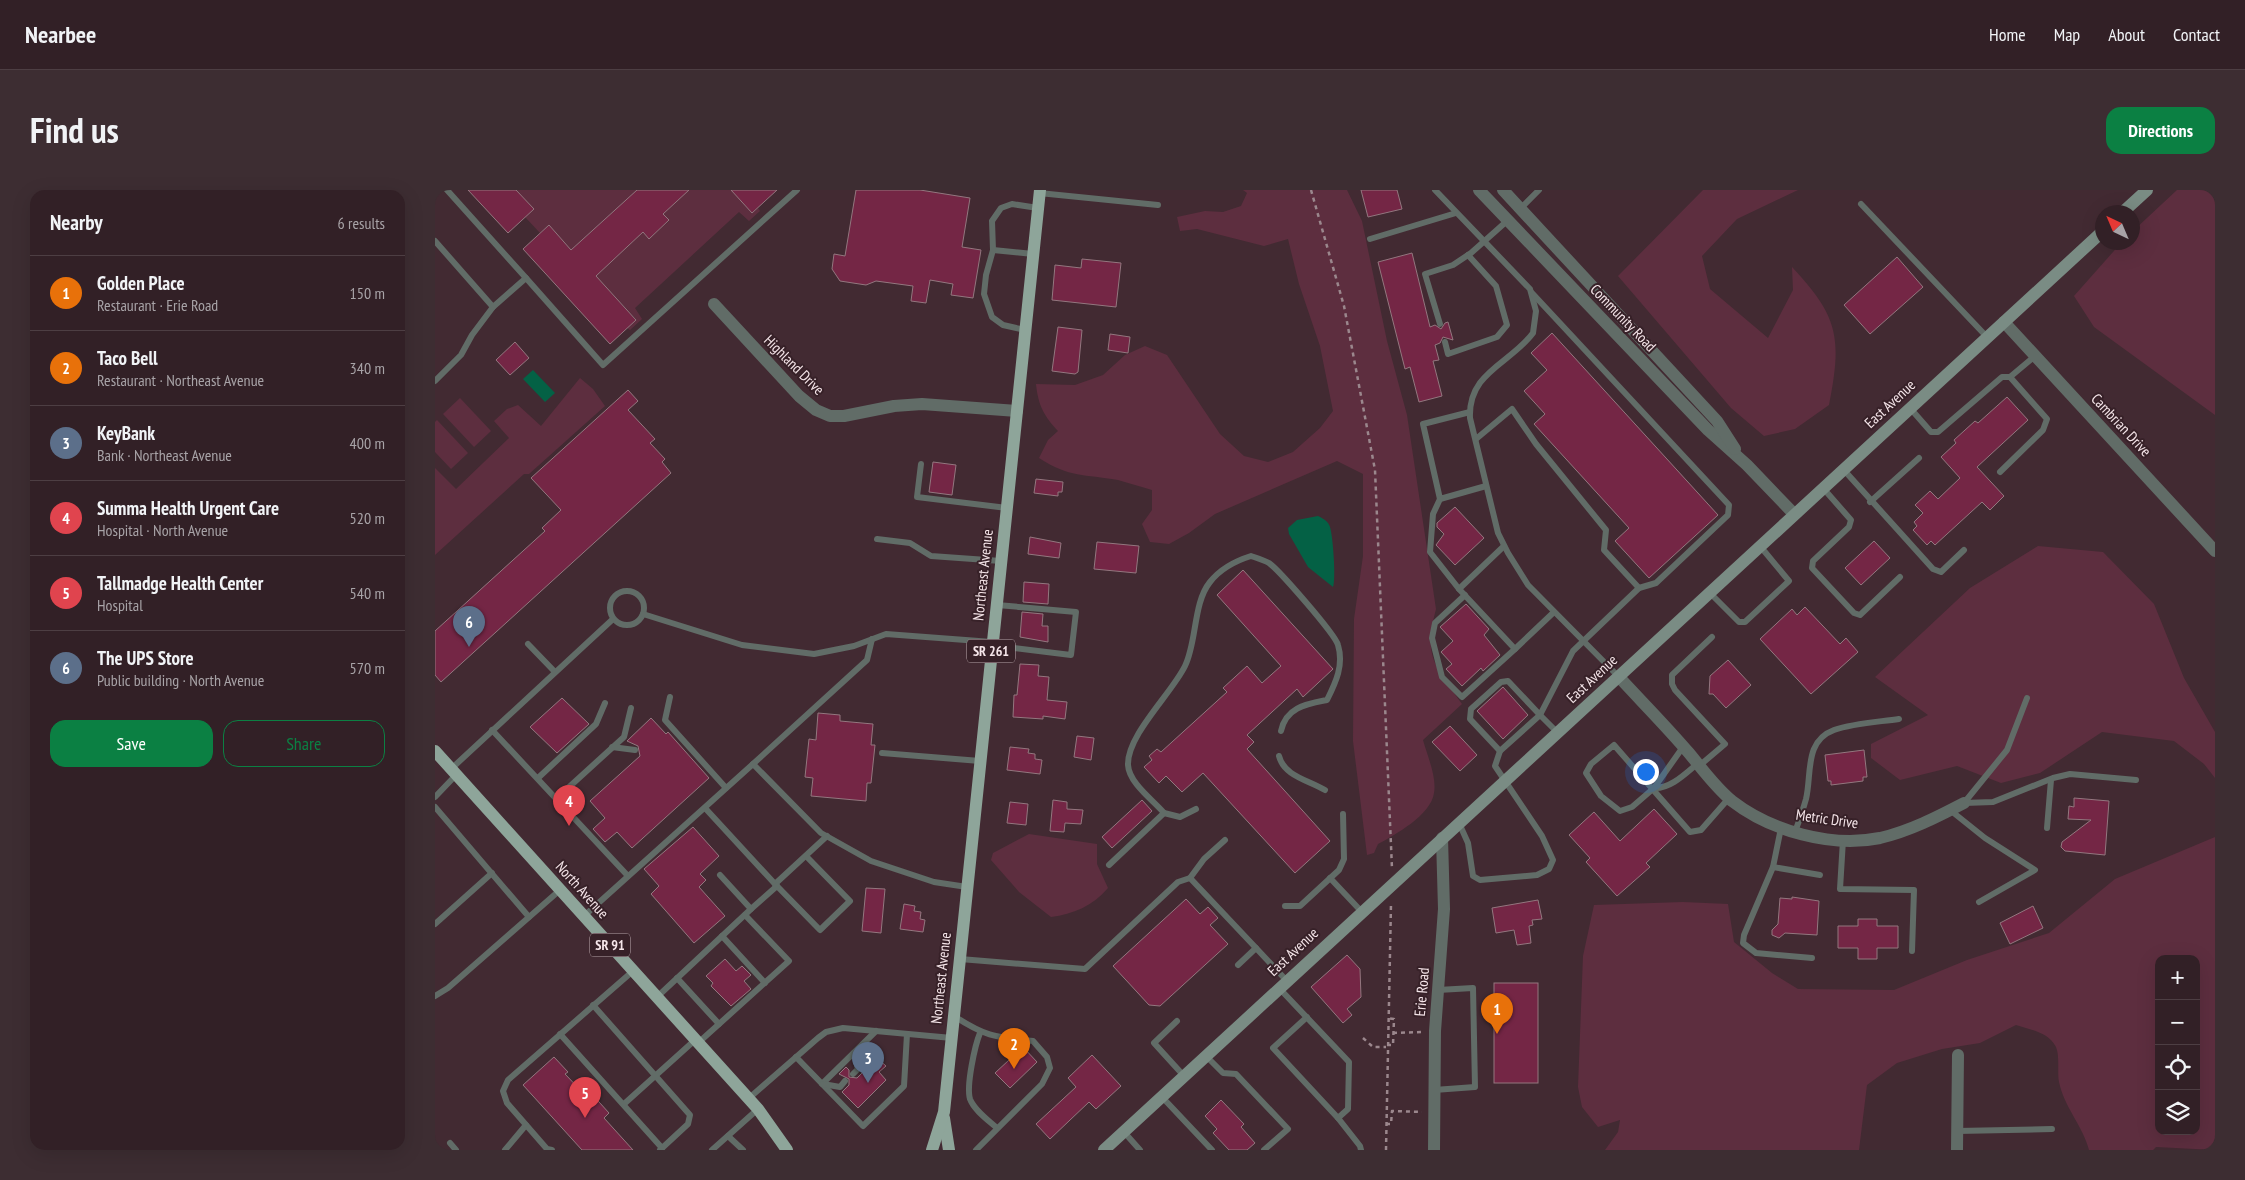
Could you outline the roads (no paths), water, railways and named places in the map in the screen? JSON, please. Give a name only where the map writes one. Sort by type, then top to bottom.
[{"type":"main road","points":[[2131,205],[2147,190]]},
{"type":"main road","name":"Northeast Avenue","points":[[932,1150],[944,1112],[1039,192]]},
{"type":"main road","name":"East Avenue","points":[[1104,1150],[1361,911],[1619,677],[1709,592],[2095,238]]},
{"type":"main road","name":"North Avenue","points":[[435,751],[758,1109],[785,1145],[799,1150]]},
{"type":"main road","name":"Northeast Avenue","points":[[944,1112],[949,1150]]},
{"type":"street","name":"Community Road","points":[[1479,190],[1708,430],[1747,465],[1794,514]]},
{"type":"street","name":"Community Road","points":[[1503,190],[1717,422],[1747,465]]},
{"type":"street","points":[[1507,220],[1520,209]]},
{"type":"street","name":"Highland Drive","points":[[713,304],[799,396],[816,410],[830,416],[844,416],[894,406],[922,404],[1017,412]]},
{"type":"street","name":"Cambrian Drive","points":[[2004,322],[2215,551]]},
{"type":"street","name":"Metric Drive","points":[[1619,677],[1729,798],[1750,813],[1781,828],[1843,840],[1881,838],[1921,825],[1964,803]]},
{"type":"street","name":"Erie Road","points":[[1434,1150],[1435,1031],[1444,909],[1442,838]]},
{"type":"street","points":[[1957,1150],[1958,1055]]},
{"type":"lane","points":[[447,190],[603,365],[797,190]]},
{"type":"lane","points":[[1435,190],[1729,505],[1728,516],[1656,583],[1639,588],[1573,651],[1540,715],[1501,751],[1495,766],[1542,836],[1553,860],[1549,869],[1537,875],[1480,880],[1473,876],[1468,843],[1459,822]]},
{"type":"lane","points":[[1520,209],[1539,190]]},
{"type":"lane","points":[[1039,192],[1158,205]]},
{"type":"lane","points":[[1025,330],[1003,325],[992,317],[984,294],[986,275],[993,250],[992,221],[1001,208],[1012,204],[1038,208]]},
{"type":"lane","points":[[1861,204],[1987,337]]},
{"type":"lane","points":[[1370,239],[1456,213]]},
{"type":"lane","points":[[1440,324],[1425,274],[1453,265],[1468,255],[1507,220]]},
{"type":"lane","points":[[435,242],[493,307]]},
{"type":"lane","points":[[993,250],[1033,254]]},
{"type":"lane","points":[[1445,342],[1449,354],[1497,337],[1507,325],[1496,286],[1468,255]]},
{"type":"lane","points":[[435,381],[461,355],[472,335],[493,307],[526,278]]},
{"type":"lane","points":[[1532,293],[1536,311],[1533,333],[1478,384],[1472,395],[1470,412],[1486,486],[1498,533],[1528,585],[1582,642],[1619,677]]},
{"type":"lane","points":[[1910,408],[1931,432],[1938,432],[2003,377],[2010,377],[2035,356]]},
{"type":"lane","points":[[2000,472],[2043,430],[2047,419],[2010,377]]},
{"type":"lane","points":[[1476,439],[1512,409],[1536,444],[1606,530],[1604,550],[1639,588]]},
{"type":"lane","points":[[1470,412],[1423,424],[1440,499],[1433,514],[1430,552],[1459,589],[1515,649]]},
{"type":"lane","points":[[1871,502],[1919,458]]},
{"type":"lane","points":[[921,464],[917,497],[1007,508]]},
{"type":"lane","points":[[1843,469],[1933,569],[1941,572],[1965,550]]},
{"type":"lane","points":[[1440,499],[1486,486]]},
{"type":"lane","points":[[1823,488],[1851,520],[1849,527],[1813,561],[1812,568],[1854,612],[1859,614],[1900,577]]},
{"type":"lane","points":[[877,539],[910,543],[931,556],[1001,561]]},
{"type":"lane","points":[[1459,589],[1504,546]]},
{"type":"lane","points":[[1709,592],[1739,622],[1745,622],[1789,581],[1760,546]]},
{"type":"lane","points":[[1196,809],[1180,817],[1164,813],[1130,776],[1128,764],[1131,751],[1145,724],[1177,681],[1187,664],[1203,594],[1210,582],[1232,562],[1251,556],[1269,563],[1327,626],[1338,644],[1340,660],[1337,680],[1327,700],[1303,705],[1291,711],[1283,723],[1281,731]]},
{"type":"lane","points":[[625,590],[641,597],[643,614],[640,619],[630,625],[619,624],[613,619],[609,611],[611,600],[615,595],[625,590]]},
{"type":"lane","points":[[1465,595],[1435,623],[1432,638],[1442,677],[1462,697],[1554,612]]},
{"type":"lane","points":[[643,614],[742,645],[814,654],[854,646],[886,634],[992,642],[1005,647],[1071,655],[1077,612],[997,604]]},
{"type":"lane","points":[[435,798],[454,772],[492,730],[613,619]]},
{"type":"lane","points":[[1653,788],[1661,788],[1681,778],[1725,744],[1675,690],[1672,684],[1672,675],[1712,636]]},
{"type":"lane","points":[[583,916],[867,660],[871,639]]},
{"type":"lane","points":[[528,644],[555,672]]},
{"type":"lane","points":[[1501,751],[1470,719],[1471,709],[1501,682],[1508,681],[1557,733]]},
{"type":"lane","points":[[659,727],[666,721],[670,697]]},
{"type":"lane","points":[[1964,803],[2007,750],[2027,698]]},
{"type":"lane","points":[[538,778],[596,724],[605,703]]},
{"type":"lane","points":[[557,798],[623,737],[631,708]]},
{"type":"lane","points":[[1795,832],[1806,798],[1810,758],[1815,744],[1825,734],[1836,729],[1899,719]]},
{"type":"lane","points":[[666,721],[727,788]]},
{"type":"lane","points":[[492,730],[629,876]]},
{"type":"lane","points":[[1683,747],[1653,788],[1632,807],[1620,812],[1601,796],[1585,773],[1591,764],[1614,745],[1653,788],[1690,832],[1701,830],[1729,798]]},
{"type":"lane","points":[[612,747],[635,750]]},
{"type":"lane","points":[[882,753],[980,761]]},
{"type":"lane","points":[[1279,756],[1282,766],[1293,775],[1325,790]]},
{"type":"lane","points":[[753,764],[821,833],[871,861],[934,882],[967,887]]},
{"type":"lane","points":[[1964,803],[1993,802],[2070,774],[2136,780]]},
{"type":"lane","points":[[2047,828],[2051,780]]},
{"type":"lane","points":[[435,807],[529,917]]},
{"type":"lane","points":[[705,808],[820,930],[850,901],[805,856]]},
{"type":"lane","points":[[1950,810],[1985,838],[2035,870],[1979,902]]},
{"type":"lane","points":[[1109,865],[1164,813]]},
{"type":"lane","points":[[1285,906],[1300,906],[1339,870],[1344,859],[1343,814]]},
{"type":"lane","points":[[1781,828],[1773,868],[1744,935],[1743,943],[1756,953],[1811,958]]},
{"type":"lane","points":[[657,997],[827,836]]},
{"type":"lane","points":[[960,959],[1085,969],[1178,882],[1190,878],[1203,859],[1225,840]]},
{"type":"lane","points":[[1843,840],[1840,889],[1914,890],[1912,951]]},
{"type":"lane","points":[[1773,868],[1820,875]]},
{"type":"lane","points":[[435,924],[492,873]]},
{"type":"lane","points":[[720,875],[751,909]]},
{"type":"lane","points":[[1190,878],[1256,948],[1307,1018],[1349,1062],[1348,1109],[1338,1118]]},
{"type":"lane","points":[[1331,878],[1361,911]]},
{"type":"lane","points":[[435,996],[448,988],[560,890]]},
{"type":"lane","points":[[624,1104],[789,962],[745,915]]},
{"type":"lane","points":[[722,936],[765,983]]},
{"type":"lane","points":[[1238,965],[1256,948]]},
{"type":"lane","points":[[552,1150],[547,1149],[507,1103],[503,1091],[508,1080],[633,971]]},
{"type":"lane","points":[[677,978],[719,1024]]},
{"type":"lane","points":[[1434,1090],[1475,1087],[1473,988],[1438,990]]},
{"type":"lane","points":[[561,1034],[624,1104],[661,1149],[688,1124],[690,1115],[593,1005]]},
{"type":"lane","points":[[954,1016],[980,1033],[994,1037],[1033,1041],[1047,1057],[1050,1068],[1043,1084],[976,1150]]},
{"type":"lane","points":[[1307,1018],[1273,1048],[1338,1118],[1360,1146],[1361,1150]]},
{"type":"lane","points":[[1177,1021],[1154,1043],[1184,1076]]},
{"type":"lane","points":[[749,1099],[826,1032],[843,1028],[951,1038]]},
{"type":"lane","points":[[822,1084],[877,1031]]},
{"type":"lane","points":[[980,1033],[974,1047],[969,1097],[973,1104],[997,1128]]},
{"type":"lane","points":[[796,1057],[863,1126],[904,1086],[907,1034]]},
{"type":"lane","points":[[853,1074],[858,1070],[854,1053]]},
{"type":"lane","points":[[1206,1055],[1223,1073],[1235,1074],[1288,1129],[1264,1150]]},
{"type":"lane","points":[[822,1084],[840,1087],[845,1081]]},
{"type":"lane","points":[[1162,1097],[1212,1150]]},
{"type":"lane","points":[[712,1150],[758,1109]]},
{"type":"lane","points":[[505,1150],[526,1125]]},
{"type":"lane","points":[[1957,1130],[2052,1129]]},
{"type":"lane","points":[[1124,1132],[1140,1150]]},
{"type":"lane","points":[[728,1136],[743,1150]]},
{"type":"lane","points":[[450,1143],[457,1150]]},
{"type":"place","name":"The UPS Store","points":[[469,647]]},
{"type":"place","name":"Summa Health Urgent Care","points":[[569,826]]},
{"type":"place","name":"Golden Place","points":[[1497,1034]]},
{"type":"place","name":"Taco Bell","points":[[1014,1069]]},
{"type":"place","name":"KeyBank","points":[[868,1083]]},
{"type":"place","name":"Tallmadge Health Center","points":[[585,1118]]}]
